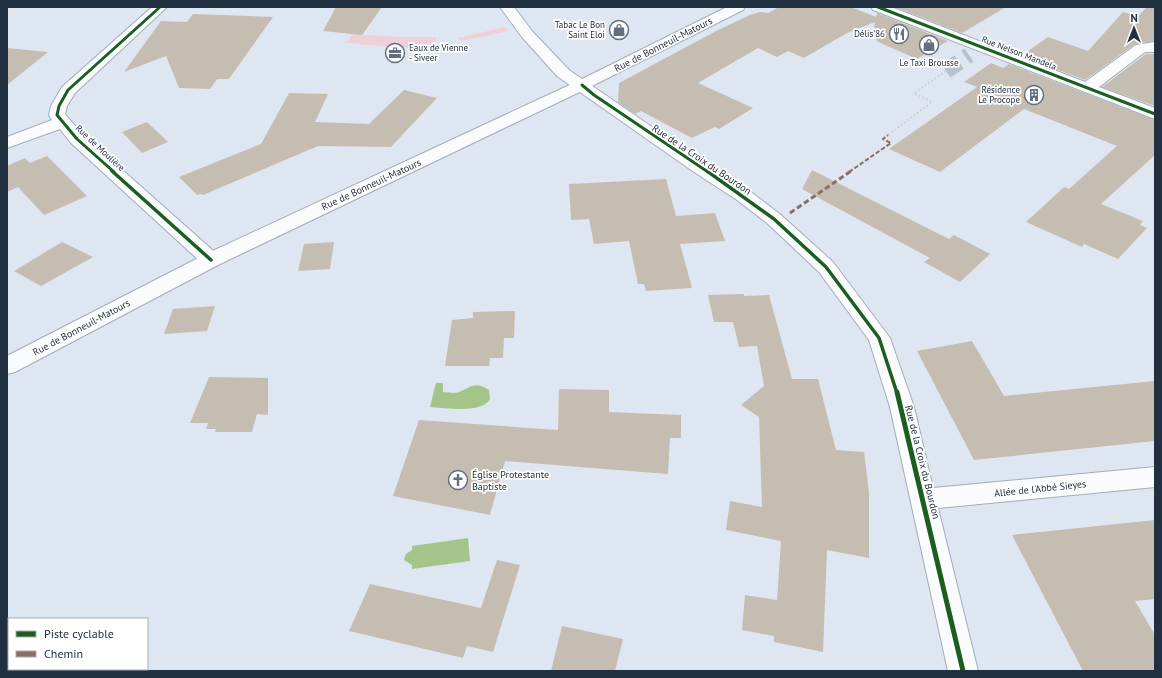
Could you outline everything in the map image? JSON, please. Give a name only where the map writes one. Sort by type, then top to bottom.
[{"type":"street","name":"Rue de Moulière","points":[[160,7],[68,90],[59,106],[57,115],[77,139],[211,260]]},
{"type":"street","name":"Rue de la Croix du Bourdon","points":[[507,7],[527,34],[563,73],[694,164],[752,202],[774,219],[826,267],[879,338],[902,407],[925,499],[963,671]]},
{"type":"street","name":"Rue de Bonneuil-Matours","points":[[7,366],[211,260],[582,85],[738,7]]},
{"type":"street","name":"Rue Nelson Mandela","points":[[878,7],[975,51],[1087,88],[1155,114]]},
{"type":"street","points":[[1087,88],[1141,48],[1155,47]]},
{"type":"street","points":[[7,143],[62,122]]},
{"type":"street","name":"Allée de l'Abbé Sieyes","points":[[925,499],[1155,477]]},
{"type":"path","points":[[888,135],[932,102],[914,93],[946,71]]},
{"type":"shaded area","points":[[505,27],[509,31],[466,40],[459,40],[458,38]]},
{"type":"shaded area","points":[[352,34],[400,37],[436,37],[436,41],[428,45],[406,48],[347,43]]},
{"type":"shaded area","points":[[436,383],[443,383],[443,392],[451,393],[457,393],[476,385],[484,387],[489,390],[490,399],[479,407],[454,409],[430,407]]},
{"type":"shaded area","points":[[468,538],[470,561],[412,569],[412,565],[404,560],[406,554],[412,550],[412,546]]},
{"type":"building","points":[[336,7],[382,7],[362,35],[323,31]]},
{"type":"building","points":[[779,7],[851,7],[876,17],[877,13],[948,41],[917,59],[878,42],[873,35],[875,22],[847,33],[804,58],[788,51],[777,57],[758,48],[698,83],[753,108],[719,129],[715,127],[692,138],[641,111],[635,114],[618,102],[619,83],[718,30],[750,15],[760,12],[768,13]]},
{"type":"building","points":[[895,7],[1006,7],[962,33]]},
{"type":"building","points":[[1147,7],[1155,7],[1155,41],[1135,44],[1085,80],[1021,56],[1048,37],[1088,51],[1123,12],[1138,16]]},
{"type":"building","points":[[193,14],[273,17],[229,79],[217,79],[210,89],[179,88],[166,56],[124,72],[161,21],[187,22]]},
{"type":"building","points":[[7,48],[48,52],[7,85]]},
{"type":"building","points":[[1146,54],[1155,54],[1155,106],[1102,87]]},
{"type":"building","points":[[991,63],[1003,68],[1009,64],[1155,120],[1155,155],[1101,204],[1143,221],[1140,225],[1147,228],[1118,259],[1084,244],[1082,247],[1026,222],[1064,187],[1069,189],[1117,146],[1024,109],[940,172],[889,149],[977,87],[964,82]]},
{"type":"building","points":[[404,90],[437,98],[391,147],[318,146],[203,195],[197,195],[179,177],[261,144],[289,93],[328,94],[315,122],[369,124]]},
{"type":"building","points":[[147,122],[168,142],[142,153],[122,132]]},
{"type":"building","points":[[47,156],[87,196],[44,215],[18,187],[7,192],[7,166],[25,158],[30,163]]},
{"type":"building","points":[[812,170],[949,239],[954,235],[990,254],[960,282],[924,262],[930,258],[802,189]]},
{"type":"building","points":[[666,179],[676,216],[715,213],[725,241],[680,244],[692,288],[646,291],[644,284],[638,284],[629,241],[594,244],[589,219],[571,220],[569,184]]},
{"type":"building","points":[[62,242],[93,257],[41,286],[14,271]]},
{"type":"building","points":[[334,242],[330,269],[298,271],[304,244]]},
{"type":"building","points":[[744,294],[744,296],[769,295],[792,379],[818,379],[836,450],[864,452],[869,493],[869,558],[827,550],[823,652],[774,642],[774,636],[742,630],[745,595],[777,600],[781,541],[726,530],[730,501],[762,507],[759,417],[741,405],[764,386],[757,346],[739,347],[733,322],[714,322],[708,295]]},
{"type":"building","points":[[215,306],[207,331],[164,334],[173,309]]},
{"type":"building","points":[[515,311],[514,338],[504,338],[503,358],[490,358],[489,366],[445,366],[452,320],[473,318],[473,312]]},
{"type":"building","points":[[972,341],[1004,396],[1155,381],[1155,441],[974,460],[917,351]]},
{"type":"building","points":[[209,377],[268,378],[268,415],[257,414],[252,432],[215,432],[216,429],[206,429],[208,423],[190,423]]},
{"type":"building","points":[[559,389],[609,390],[609,412],[681,415],[681,438],[670,438],[668,474],[505,461],[490,515],[393,496],[419,420],[558,430]]},
{"type":"building","points":[[1155,520],[1155,599],[1135,601],[1155,635],[1155,671],[1083,671],[1012,535]]},
{"type":"building","points":[[497,560],[520,565],[493,652],[467,646],[463,658],[349,631],[370,584],[481,608]]},
{"type":"building","points":[[562,626],[623,639],[615,671],[551,671]]},
{"type":"tunnel","points":[[946,71],[969,55]]},
{"type":"marked path","points":[[790,213],[891,143],[883,139],[888,135]]},
{"type":"cycle path","points":[[160,7],[68,90],[59,106],[57,115],[77,139],[211,260]]},
{"type":"cycle path","points":[[878,7],[1155,114]]},
{"type":"cycle path","points":[[582,85],[594,95],[744,196],[774,219],[826,267],[879,338],[902,407],[963,671]]},
{"type":"place","name":"Tabac Le Bon Saint Eloi","points":[[619,30]]},
{"type":"place","name":"Délis'86","points":[[899,34]]},
{"type":"place","name":"Le Taxi Brousse","points":[[929,45]]},
{"type":"place","name":"Eaux de Vienne - Siveer","points":[[395,53]]},
{"type":"place","name":"Résidence Le Procope","points":[[1034,95]]},
{"type":"place","name":"Église Protestante Baptiste","points":[[458,480]]}]
